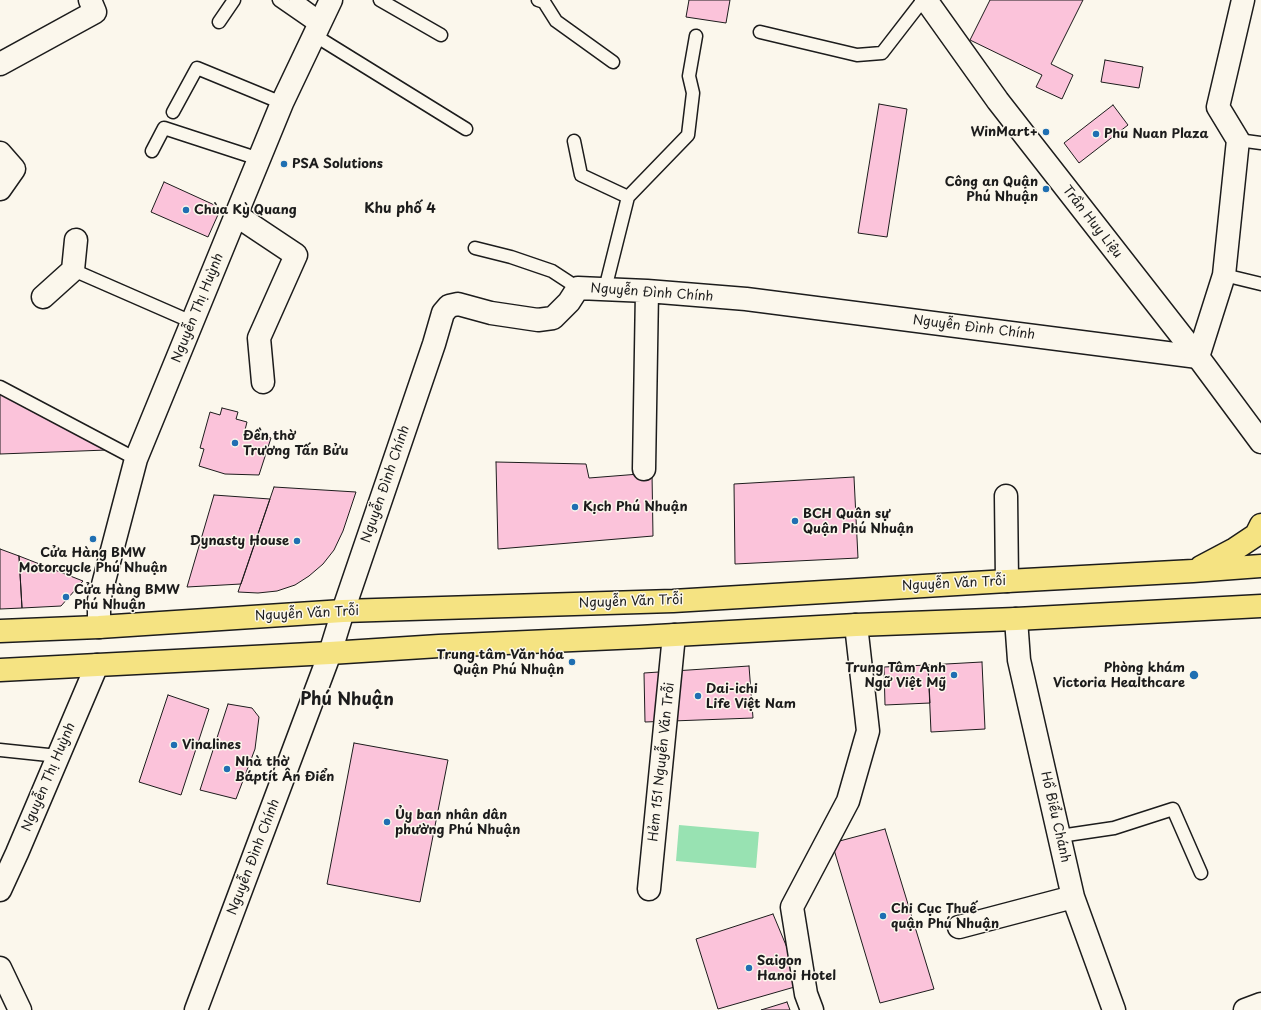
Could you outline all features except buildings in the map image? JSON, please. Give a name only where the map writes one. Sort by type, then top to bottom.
[{"type":"main road","points":[[1193,571],[1235,549],[1256,535],[1261,525]]},
{"type":"main road","name":"Nguyễn Văn Trỗi","points":[[0,631],[99,627],[343,611],[673,601],[1261,566]]},
{"type":"main road","points":[[673,601],[674,635]]},
{"type":"main road","points":[[0,670],[439,646],[1261,606]]},
{"type":"street","points":[[0,64],[95,12],[90,0]]},
{"type":"street","name":"Trần Huy Liệu","points":[[924,0],[998,101],[1198,356],[1261,442]]},
{"type":"street","points":[[1198,356],[1224,275],[1238,140],[1218,107],[1242,0]]},
{"type":"street","name":"Nguyễn Thị Huỳnh","points":[[99,627],[98,600],[136,459],[282,103],[321,20]]},
{"type":"street","points":[[0,153],[14,169],[0,189]]},
{"type":"street","points":[[236,215],[296,255],[258,338],[262,382]]},
{"type":"street","points":[[43,298],[73,270],[76,240]]},
{"type":"street","name":"Nguyễn Đình Chính","points":[[196,1010],[330,653],[444,313],[449,306],[458,304],[491,313],[538,320],[553,318],[569,302],[578,288],[647,291],[746,299],[1198,356]]},
{"type":"street","points":[[644,469],[647,291]]},
{"type":"street","points":[[1006,496],[1007,581]]},
{"type":"street","name":"Hồ Biểu Chánh","points":[[1016,619],[1019,660],[1073,897],[1114,1010]]},
{"type":"street","points":[[812,1010],[806,994],[792,907],[848,802],[868,731],[856,625]]},
{"type":"street","name":"Hẻm 151 Nguyễn Văn Trỗi","points":[[649,889],[674,635]]},
{"type":"street","name":"Nguyễn Thị Huỳnh","points":[[0,890],[97,665]]},
{"type":"street","points":[[959,927],[1073,897]]},
{"type":"street","points":[[0,968],[20,1010]]},
{"type":"street","points":[[1245,1010],[1261,1004]]},
{"type":"lane","points":[[219,22],[234,0]]},
{"type":"lane","points":[[280,0],[321,20]]},
{"type":"lane","points":[[296,0],[466,129]]},
{"type":"lane","points":[[380,0],[441,35]]},
{"type":"lane","points":[[760,32],[857,54],[882,54],[924,0]]},
{"type":"lane","points":[[543,1],[556,21],[613,62]]},
{"type":"lane","points":[[604,289],[628,197],[688,134],[693,93],[689,76],[696,36]]},
{"type":"lane","points":[[173,112],[197,68],[282,103]]},
{"type":"lane","points":[[152,151],[164,128],[259,159]]},
{"type":"lane","points":[[1238,140],[1261,143]]},
{"type":"lane","points":[[574,141],[581,175],[628,197]]},
{"type":"lane","points":[[475,248],[511,257],[552,271],[578,288]]},
{"type":"lane","points":[[73,270],[192,322]]},
{"type":"lane","points":[[1224,275],[1261,284]]},
{"type":"lane","points":[[0,387],[136,459]]},
{"type":"lane","points":[[0,750],[58,756]]},
{"type":"lane","points":[[1060,836],[1114,828],[1173,809],[1201,872]]},
{"type":"green space","points":[[679,825],[759,832],[756,868],[676,861]]},
{"type":"place","name":"WinMart+","points":[[1046,132]]},
{"type":"place","name":"Phu Nuan Plaza","points":[[1096,134]]},
{"type":"place","name":"PSA Solutions","points":[[284,164]]},
{"type":"place","name":"Công an Quận Phú Nhuận","points":[[1046,189]]},
{"type":"place","name":"Chùa Kỳ Quang","points":[[186,210]]},
{"type":"place","name":"Đền thờ Trương Tấn Bửu","points":[[235,443]]},
{"type":"place","name":"Kịch Phú Nhuận","points":[[575,507]]},
{"type":"place","name":"BCH Quân sự Quận Phú Nhuận","points":[[795,521]]},
{"type":"place","name":"Cửa Hàng BMW Motorcycle Phú Nhuận","points":[[93,539]]},
{"type":"place","name":"Dynasty House","points":[[297,541]]},
{"type":"place","name":"Cửa Hàng BMW Phú Nhuận","points":[[66,597]]},
{"type":"place","name":"Trung tâm Văn hóa Quận Phú Nhuận","points":[[572,662]]},
{"type":"place","name":"Trung Tâm Anh Ngữ Việt Mỹ","points":[[954,675]]},
{"type":"place","name":"Phòng khám Victoria Healthcare","points":[[1194,675]]},
{"type":"place","name":"Dai-ichi Life Việt Nam","points":[[698,696]]},
{"type":"place","name":"Vinalines","points":[[174,745]]},
{"type":"place","name":"Nhà thờ Báptít Ân Điển","points":[[227,769]]},
{"type":"place","name":"Ủy ban nhân dân phường Phú Nhuận","points":[[387,822]]},
{"type":"place","name":"Chi Cục Thuế quận Phú Nhuận","points":[[883,916]]},
{"type":"place","name":"Saigon Hanoi Hotel","points":[[749,968]]},
{"type":"district","name":"Khu phố 4","points":[[400,209]]},
{"type":"district","name":"Phú Nhuận","points":[[347,700]]}]
